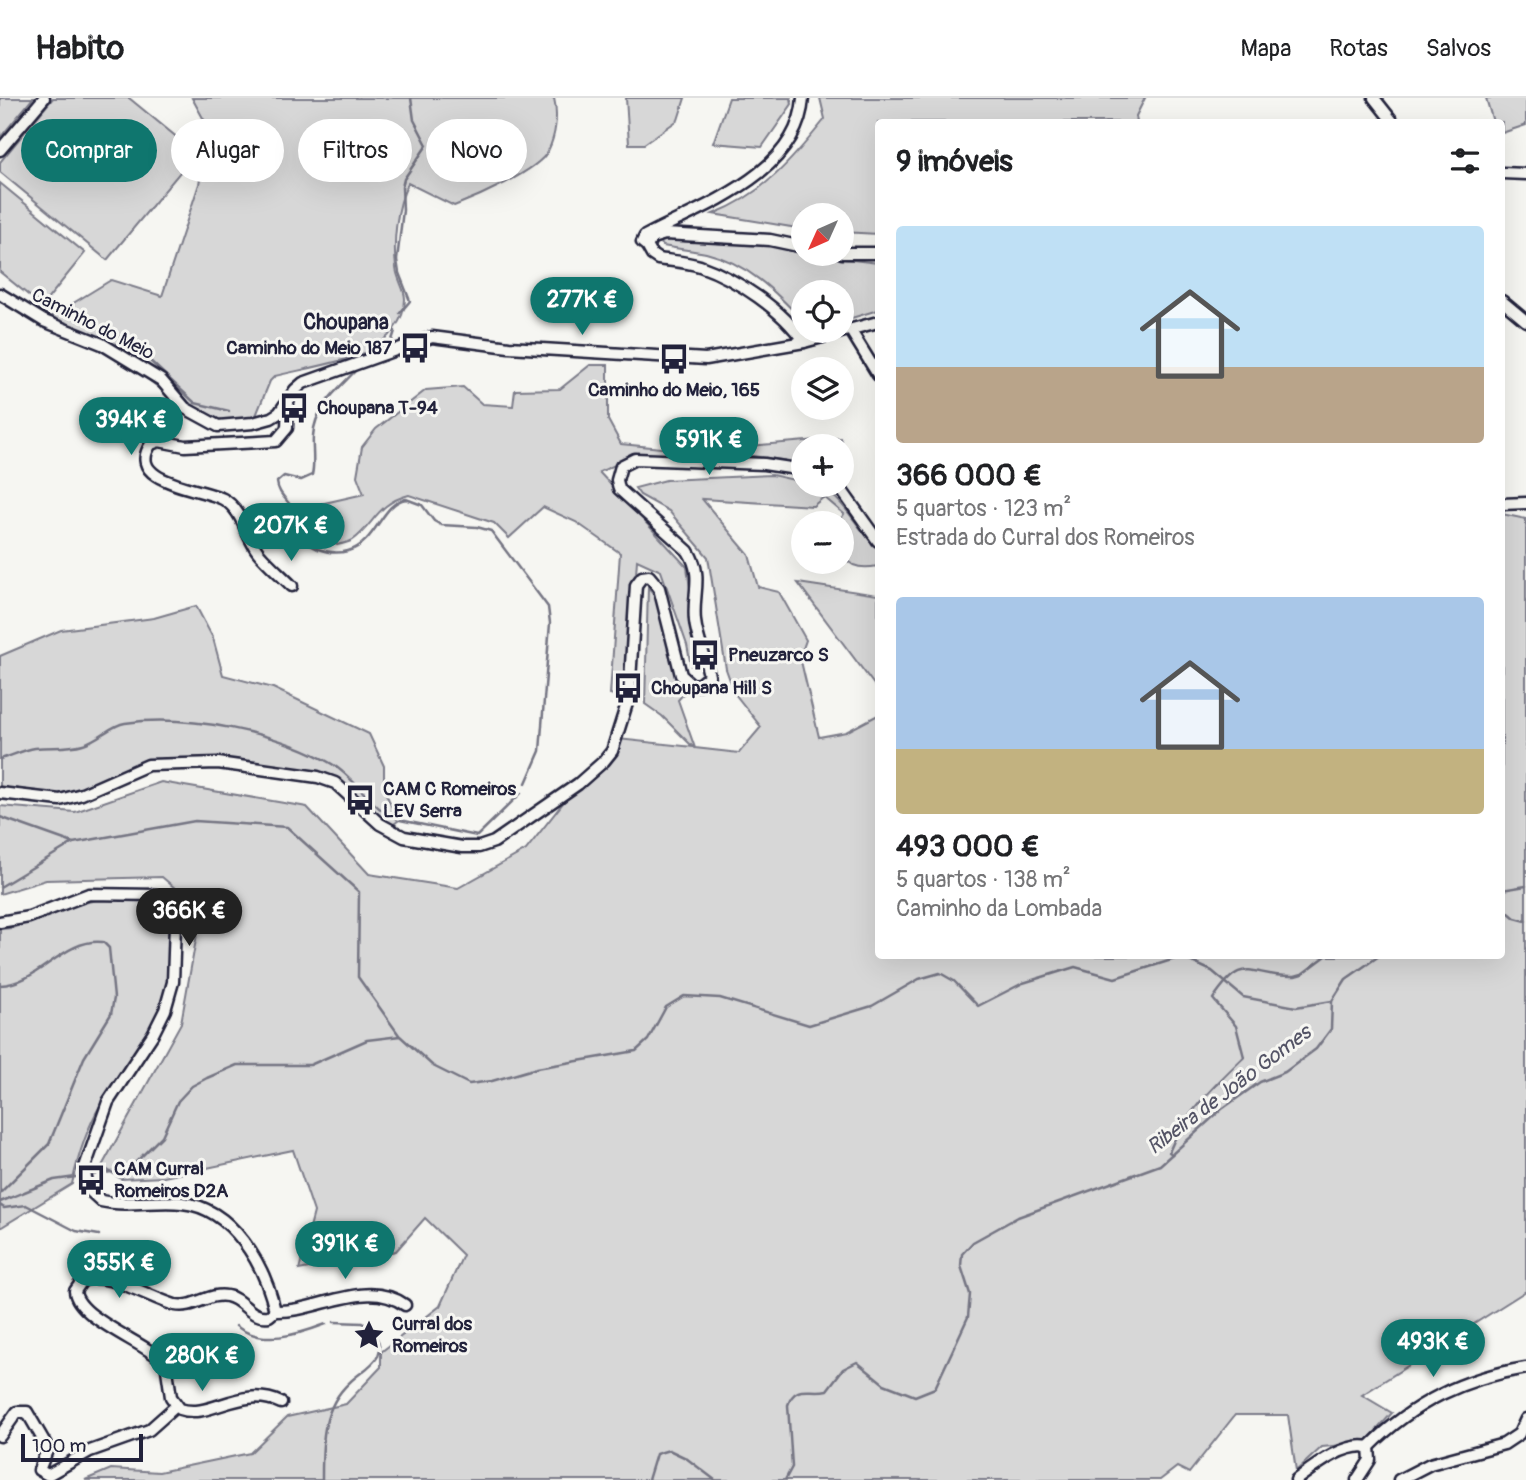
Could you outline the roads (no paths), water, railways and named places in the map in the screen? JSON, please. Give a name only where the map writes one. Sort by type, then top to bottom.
[{"type":"street","points":[[0,150],[44,98]]},
{"type":"street","points":[[791,326],[785,318],[754,296],[699,266],[658,259],[642,242],[645,236],[752,180],[782,147],[796,125],[803,98]]},
{"type":"street","points":[[1374,98],[1391,119]]},
{"type":"street","points":[[1505,173],[1526,174]]},
{"type":"street","points":[[647,246],[652,238],[665,233],[770,240],[791,244]]},
{"type":"street","points":[[854,253],[875,253]]},
{"type":"street","name":"Caminho do Meio","points":[[0,294],[44,321],[102,344],[161,380],[185,408],[218,426],[253,423],[271,418],[303,383],[432,337],[509,347],[706,359],[798,343]]},
{"type":"street","points":[[1505,304],[1526,321]]},
{"type":"street","name":"Caminho do Meio","points":[[854,330],[875,323]]},
{"type":"street","points":[[854,337],[875,371]]},
{"type":"street","points":[[288,402],[287,428],[276,441],[185,446],[159,441],[151,444],[146,454],[148,466],[155,476],[222,498],[234,507],[248,538],[292,586]]},
{"type":"street","points":[[0,793],[60,800],[82,794],[148,765],[218,763],[318,777],[335,783],[380,824],[404,836],[462,847],[479,847],[494,842],[578,784],[612,751],[629,696],[634,653],[634,599],[636,585],[642,577],[649,576],[659,588],[681,675],[691,684],[698,685],[709,676],[695,623],[698,570],[694,560],[688,551],[620,489],[617,480],[621,466],[635,459],[764,464],[791,468]]},
{"type":"street","points":[[847,497],[875,537]]},
{"type":"street","points":[[1505,504],[1526,503]]},
{"type":"street","points":[[0,922],[29,917],[89,894],[109,892],[156,895],[173,915],[174,959],[169,998],[153,1034],[108,1102],[85,1177],[89,1190],[101,1201],[182,1203],[204,1209],[224,1220],[241,1236],[249,1250],[268,1288],[275,1311]]},
{"type":"street","points":[[281,1403],[262,1395],[192,1411],[183,1410],[176,1406],[171,1397],[166,1363],[88,1312],[76,1299],[76,1289],[82,1281],[95,1278],[120,1284],[175,1305],[186,1306],[216,1296],[232,1298],[256,1316],[269,1316],[275,1311],[294,1311],[353,1295],[391,1298],[405,1305]]},
{"type":"street","points":[[1296,1480],[1331,1456],[1355,1446],[1369,1447],[1440,1393],[1465,1383],[1526,1368]]},
{"type":"street","points":[[0,1436],[17,1412],[27,1412],[48,1448],[39,1470],[48,1475],[90,1451],[149,1430],[176,1406]]},
{"type":"street","points":[[1399,1480],[1430,1464],[1504,1444],[1519,1434],[1526,1419]]},
{"type":"street","points":[[1357,1480],[1370,1460],[1369,1447]]},
{"type":"waterway","points":[[400,313],[410,301],[397,260],[403,210],[402,187],[404,179],[427,145],[414,120],[411,98]]},
{"type":"waterway","points":[[34,310],[72,314],[130,342],[195,403],[229,411]]},
{"type":"waterway","points":[[387,345],[395,331]]},
{"type":"waterway","points":[[359,367],[318,415],[313,436],[312,475],[301,480],[284,476],[277,482],[279,490],[294,511],[301,536],[311,546],[326,551],[341,552],[358,547],[390,508],[406,499],[422,505],[434,521],[441,525],[477,527],[491,531],[548,607],[550,623],[540,751],[526,783]]},
{"type":"waterway","points":[[0,759],[35,748],[83,744],[125,723],[176,721],[232,728],[286,743],[332,764],[391,817]]},
{"type":"waterway","points":[[400,820],[477,836],[521,793]]},
{"type":"waterway","points":[[0,817],[73,843],[195,821],[287,827],[359,892],[358,977],[399,1035]]},
{"type":"waterway","points":[[0,887],[73,843]]},
{"type":"waterway","points":[[1505,890],[1526,886]]},
{"type":"waterway","name":"Ribeira de João Gomes","points":[[1505,910],[1515,918],[1526,921]]},
{"type":"waterway","points":[[0,985],[27,977],[76,946],[103,942],[109,948],[114,998],[111,1014],[84,1058],[49,1144],[0,1193]]},
{"type":"waterway","points":[[90,1175],[119,1171],[135,1163],[162,1136],[178,1101],[192,1086],[237,1065],[310,1065],[367,1040],[400,1036],[433,1066],[469,1084],[492,1081],[537,1068],[636,1051],[648,1040],[666,1007],[684,996],[720,998],[809,1025],[872,1006],[919,979],[940,973],[954,981],[978,1006],[1023,983],[1075,967],[1115,978],[1175,959]]},
{"type":"waterway","points":[[1185,959],[1212,971],[1243,997],[1296,1007],[1332,1001]]},
{"type":"waterway","points":[[1172,1154],[1169,1152],[1183,1125],[1212,1089],[1244,1057],[1236,1026],[1213,999],[1224,984],[1233,975],[1249,970],[1295,976],[1322,959]]},
{"type":"waterway","name":"Ribeira de João Gomes","points":[[785,1480],[792,1467],[788,1405],[795,1394],[827,1390],[843,1369],[857,1362],[884,1384],[915,1396],[935,1388],[968,1317],[970,1294],[961,1266],[962,1254],[973,1242],[1018,1217],[1160,1165],[1222,1109],[1260,1082],[1285,1072],[1316,1049],[1331,1029],[1332,1001],[1346,979],[1375,959]]},
{"type":"waterway","points":[[0,1202],[54,1180],[83,1176]]},
{"type":"waterway","points":[[0,1205],[4,1208],[26,1205],[76,1231],[99,1235]]},
{"type":"waterway","points":[[322,1480],[323,1440],[333,1403],[340,1392],[373,1363],[379,1351],[376,1337],[363,1323],[334,1322]]},
{"type":"waterway","points":[[236,1326],[257,1336],[280,1337],[326,1324]]},
{"type":"waterway","name":"Ribeira de João Gomes","points":[[648,1480],[656,1454],[669,1450],[686,1458],[715,1480]]},
{"type":"place","name":"Caminho do Meio 187","points":[[415,348]]},
{"type":"place","name":"Caminho do Meio, 165","points":[[674,359]]},
{"type":"place","name":"Choupana T-94","points":[[294,408]]},
{"type":"place","name":"Pneuzarco S","points":[[705,655]]},
{"type":"place","name":"Choupana Hill S","points":[[628,688]]},
{"type":"place","name":"CAM C Romeiros LEV Serra","points":[[360,800]]},
{"type":"place","name":"CAM Curral Romeiros D2A","points":[[91,1180]]},
{"type":"place","name":"Curral dos Romeiros","points":[[369,1335]]},
{"type":"district","name":"Choupana","points":[[346,322]]}]
